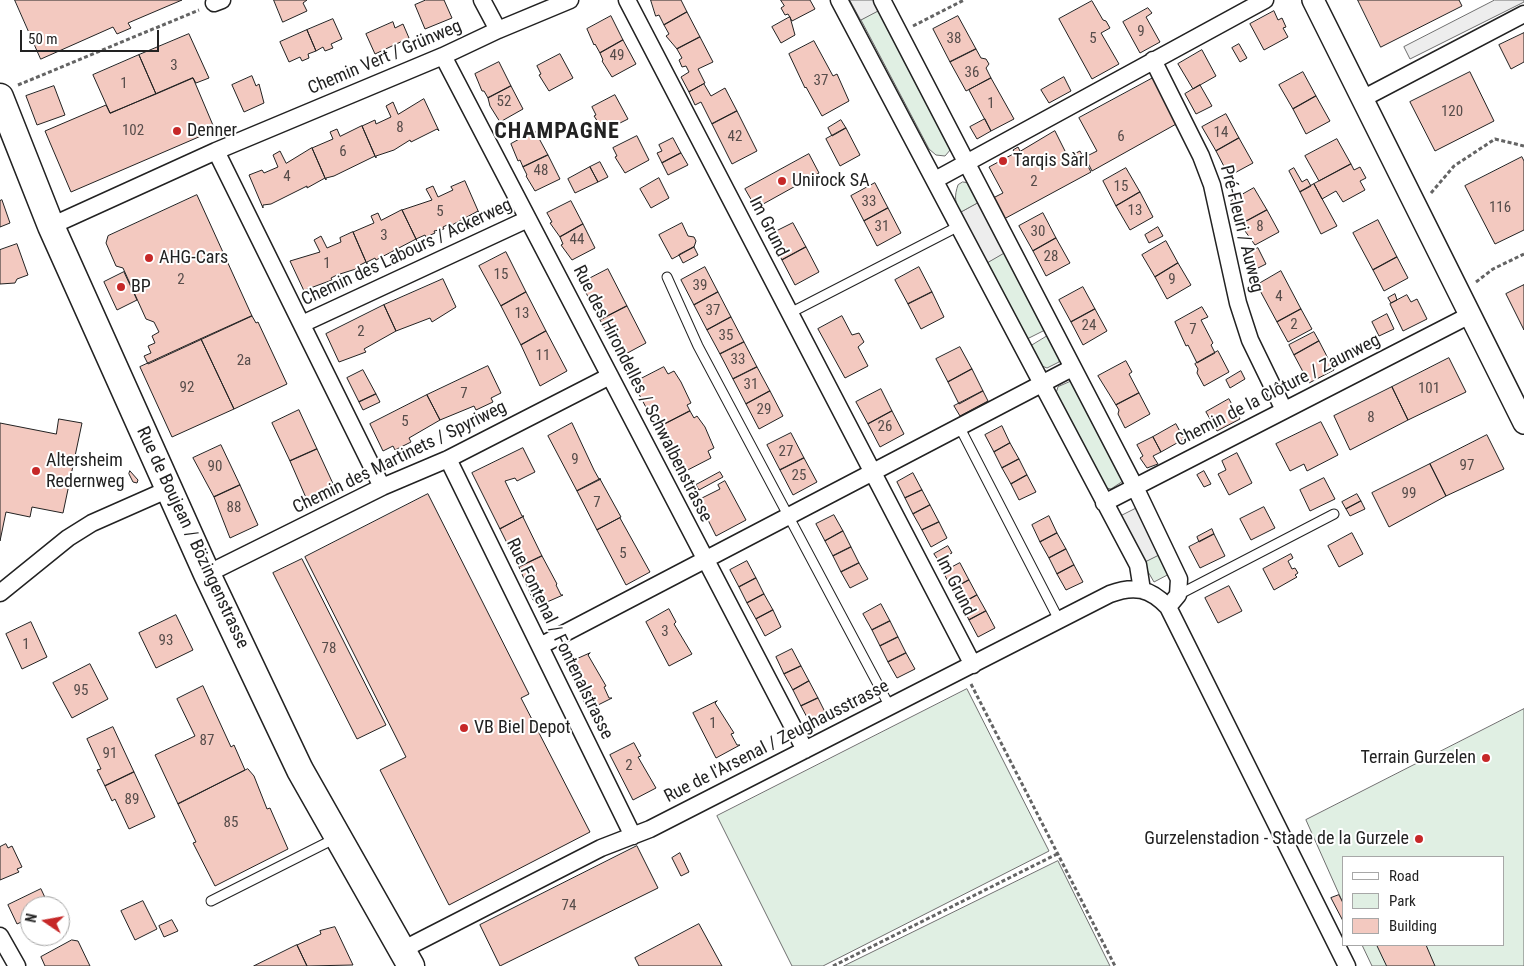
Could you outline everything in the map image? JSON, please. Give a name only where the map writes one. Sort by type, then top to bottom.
[{"type":"main road","name":"Rue de Boujean / Bözingenstrasse","points":[[8,91],[51,226],[207,574],[300,770],[406,958]]},
{"type":"street","points":[[482,0],[498,30]]},
{"type":"street","name":"Chemin Vert / Grünweg","points":[[51,226],[216,151],[443,56],[498,30],[570,0]]},
{"type":"street","name":"Im Grund","points":[[628,0],[873,472],[970,672]]},
{"type":"street","points":[[839,0],[1138,565],[1142,590],[1162,600],[1173,601]]},
{"type":"street","points":[[882,0],[1135,487],[1179,579],[1173,601],[1347,966]]},
{"type":"street","points":[[935,180],[1265,0]]},
{"type":"street","points":[[1313,0],[1524,423]]},
{"type":"street","points":[[1362,99],[1524,14]]},
{"type":"street","name":"Rue des Hirondelles / Schwalbenstrasse","points":[[443,56],[805,750]]},
{"type":"street","name":"Pré-Fleuri / Auweg","points":[[1153,60],[1202,156],[1212,185],[1238,303],[1250,340],[1284,410]]},
{"type":"street","points":[[216,151],[382,487]]},
{"type":"street","name":"Chemin des Labours / Ackerweg","points":[[302,324],[528,219]]},
{"type":"street","name":"Chemin de la Clôture / Zaunweg","points":[[1104,503],[1470,315]]},
{"type":"street","points":[[540,646],[1072,368]]},
{"type":"street","name":"Chemin des Martinets / Spyriweg","points":[[207,574],[382,487],[448,459],[610,376]]},
{"type":"street","name":"Rue Fontenal / Fontenalstrasse","points":[[448,459],[633,836]]},
{"type":"street","points":[[0,593],[68,538],[92,523],[168,489]]},
{"type":"street","name":"Rue de l'Arsenal / Zeughausstrasse","points":[[406,958],[601,848],[650,829],[890,707],[970,672],[1059,620],[1125,589],[1142,590]]},
{"type":"street","points":[[0,936],[17,966]]},
{"type":"lane","points":[[790,313],[960,226]]},
{"type":"lane","points":[[667,277],[698,346],[890,707]]},
{"type":"lane","points":[[959,426],[1059,620]]},
{"type":"lane","points":[[1173,601],[1334,514]]},
{"type":"lane","points":[[210,902],[338,837]]},
{"type":"path","points":[[900,33],[964,0]]},
{"type":"path","points":[[8,91],[218,2]]},
{"type":"path","points":[[1431,193],[1454,166],[1495,139],[1524,146]]},
{"type":"path","points":[[1476,282],[1493,269],[1524,254]]},
{"type":"path","points":[[970,672],[1058,854],[1115,966]]},
{"type":"path","points":[[834,966],[1058,854]]},
{"type":"green space","points":[[880,10],[951,149],[945,156],[936,155],[929,149],[861,20]]},
{"type":"green space","points":[[963,182],[969,183],[980,202],[960,213],[956,203],[956,193],[958,185]]},
{"type":"green space","points":[[1006,252],[1047,329],[1027,339],[987,263]]},
{"type":"green space","points":[[1049,335],[1060,357],[1059,362],[1047,368],[1042,366],[1031,346]]},
{"type":"green space","points":[[1072,381],[1123,481],[1111,489],[1106,488],[1056,393],[1058,387]]},
{"type":"green space","points":[[1163,553],[1173,572],[1154,582],[1143,563]]},
{"type":"green space","points":[[967,689],[1049,851],[823,966],[792,966],[717,816]]},
{"type":"green space","name":"Gurzelenstadion - Stade de la Gurzele","points":[[1524,709],[1524,966],[1372,966],[1362,946],[1504,946],[1504,856],[1342,856],[1342,901],[1306,820]]},
{"type":"green space","points":[[1058,861],[1110,966],[844,966]]},
{"type":"shaded area","points":[[850,0],[875,0],[880,10],[861,20]]},
{"type":"shaded area","points":[[1495,0],[1524,0],[1524,2],[1410,59],[1404,47]]},
{"type":"shaded area","points":[[980,202],[1006,252],[987,263],[960,213]]},
{"type":"shaded area","points":[[1139,507],[1163,553],[1143,563],[1119,517]]},
{"type":"building","points":[[15,0],[182,0],[128,23],[131,28],[117,34],[113,27],[41,59]]},
{"type":"building","points":[[274,0],[307,0],[303,3],[307,11],[283,22]]},
{"type":"building","points":[[426,0],[444,0],[452,18],[425,29],[415,5]]},
{"type":"building","points":[[651,0],[681,0],[687,12],[664,25],[659,15],[656,16]]},
{"type":"building","points":[[781,0],[810,0],[815,9],[792,21],[781,8],[784,6]]},
{"type":"building","points":[[1358,0],[1459,0],[1462,6],[1381,47]]},
{"type":"building","points":[[1092,1],[1110,28],[1101,33],[1119,64],[1092,79],[1059,19]]},
{"type":"building","points":[[1148,8],[1152,13],[1146,17],[1160,42],[1140,53],[1123,22]]},
{"type":"building","points":[[1274,11],[1278,20],[1282,18],[1286,27],[1283,28],[1288,37],[1264,50],[1250,24]]},
{"type":"building","points":[[687,12],[700,37],[677,49],[666,36],[669,34],[664,25]]},
{"type":"building","points":[[611,16],[623,40],[600,53],[587,29]]},
{"type":"building","points":[[958,16],[976,49],[950,62],[933,29]]},
{"type":"building","points":[[790,17],[795,35],[781,43],[772,27]]},
{"type":"building","points":[[333,19],[342,39],[331,44],[333,48],[325,51],[323,47],[316,51],[307,30]]},
{"type":"building","points":[[393,22],[395,28],[403,24],[409,38],[375,54],[366,34]]},
{"type":"building","points":[[307,30],[316,51],[308,54],[309,58],[302,61],[300,57],[289,62],[280,42]]},
{"type":"building","points":[[1524,33],[1524,62],[1511,69],[1499,45]]},
{"type":"building","points":[[189,34],[209,78],[196,83],[193,78],[156,94],[139,55]]},
{"type":"building","points":[[700,37],[713,62],[698,69],[705,83],[689,92],[681,77],[689,72],[686,66],[682,67],[679,60],[682,58],[677,49]]},
{"type":"building","points":[[623,40],[636,64],[612,77],[602,61],[600,53]]},
{"type":"building","points":[[814,41],[833,76],[837,74],[849,101],[822,116],[805,88],[789,54]]},
{"type":"building","points":[[1239,44],[1247,58],[1240,62],[1232,48]]},
{"type":"building","points":[[976,49],[981,58],[986,59],[989,64],[986,68],[991,78],[966,91],[950,62]]},
{"type":"building","points":[[1202,50],[1216,76],[1193,89],[1178,64]]},
{"type":"building","points":[[560,54],[573,78],[549,91],[539,75],[541,74],[537,66]]},
{"type":"building","points":[[139,55],[156,94],[110,113],[93,75]]},
{"type":"building","points":[[499,62],[511,86],[488,98],[484,91],[482,91],[475,74]]},
{"type":"building","points":[[1303,72],[1316,96],[1293,109],[1279,85]]},
{"type":"building","points":[[1470,72],[1494,121],[1435,151],[1410,102]]},
{"type":"building","points":[[252,76],[256,86],[259,84],[264,103],[244,112],[232,85]]},
{"type":"building","points":[[1064,77],[1071,91],[1049,103],[1041,90]]},
{"type":"building","points":[[193,78],[215,130],[71,192],[45,131],[106,105],[110,113]]},
{"type":"building","points":[[991,78],[1014,119],[991,131],[969,90]]},
{"type":"building","points":[[1153,78],[1178,123],[1092,171],[1085,157],[1097,151],[1079,118]]},
{"type":"building","points":[[704,84],[711,96],[725,88],[737,111],[712,124],[701,102],[695,105],[689,92]]},
{"type":"building","points":[[1200,85],[1212,106],[1196,114],[1185,94]]},
{"type":"building","points":[[54,86],[65,115],[37,125],[26,96]]},
{"type":"building","points":[[511,86],[523,109],[500,122],[490,106],[488,98]]},
{"type":"building","points":[[615,95],[628,119],[604,131],[594,116],[596,115],[592,107]]},
{"type":"building","points":[[1316,96],[1330,121],[1306,134],[1293,109]]},
{"type":"building","points":[[424,99],[439,131],[437,129],[411,142],[410,140],[394,150],[376,156],[376,158],[362,126],[375,120],[376,124],[391,117],[386,106],[393,102],[398,114]]},
{"type":"building","points":[[737,111],[757,151],[732,164],[712,124]]},
{"type":"building","points":[[1226,114],[1239,138],[1216,151],[1202,127]]},
{"type":"building","points":[[985,119],[991,131],[977,139],[970,127]]},
{"type":"building","points":[[841,120],[846,128],[832,136],[828,128]]},
{"type":"building","points":[[362,126],[375,156],[326,178],[326,180],[312,148],[333,139],[330,132],[337,129],[340,136]]},
{"type":"building","points":[[846,128],[860,155],[840,166],[826,139]]},
{"type":"building","points":[[535,131],[548,155],[523,167],[520,160],[518,161],[511,144]]},
{"type":"building","points":[[1055,131],[1068,157],[1080,151],[1091,172],[1004,219],[993,198],[1003,193],[989,167],[1015,153],[1013,150],[1018,147],[1020,151]]},
{"type":"building","points":[[637,136],[649,160],[625,173],[615,157],[617,156],[613,148]]},
{"type":"building","points":[[673,138],[681,153],[662,163],[657,153],[662,151],[659,145]]},
{"type":"building","points":[[1239,138],[1253,163],[1229,176],[1216,151]]},
{"type":"building","points":[[1337,139],[1351,164],[1319,181],[1305,156]]},
{"type":"building","points":[[312,148],[325,178],[271,204],[263,205],[263,208],[249,175],[262,170],[264,173],[278,167],[273,155],[280,151],[286,163]]},
{"type":"building","points":[[681,153],[688,165],[668,175],[662,163]]},
{"type":"building","name":"Unirock SA","points":[[809,154],[819,173],[756,208],[745,189]]},
{"type":"building","points":[[548,155],[560,179],[535,191],[523,167]]},
{"type":"building","points":[[1522,157],[1524,161],[1524,230],[1495,244],[1465,186]]},
{"type":"building","points":[[600,162],[608,177],[598,182],[590,167]]},
{"type":"building","points":[[1351,164],[1354,170],[1360,167],[1366,178],[1360,181],[1365,190],[1343,202],[1336,191],[1322,199],[1314,184]]},
{"type":"building","points":[[590,167],[598,182],[575,193],[568,179]]},
{"type":"building","points":[[1126,168],[1140,192],[1116,206],[1103,181]]},
{"type":"building","points":[[1294,168],[1302,182],[1307,179],[1311,186],[1300,192],[1289,171]]},
{"type":"building","points":[[659,178],[669,198],[651,208],[640,189]]},
{"type":"building","points":[[465,181],[479,213],[478,211],[452,225],[451,223],[443,227],[444,229],[416,239],[402,210],[432,200],[426,189],[433,186],[438,197],[453,190],[451,187]]},
{"type":"building","points":[[875,183],[888,208],[864,221],[851,196]]},
{"type":"building","points":[[1314,184],[1337,226],[1321,234],[1300,192]]},
{"type":"building","points":[[1254,188],[1267,210],[1243,223],[1234,210],[1236,209],[1231,201]]},
{"type":"building","points":[[1140,192],[1153,217],[1130,230],[1116,206]]},
{"type":"building","points":[[197,195],[252,316],[148,364],[144,356],[151,353],[148,346],[155,343],[152,336],[159,332],[154,322],[146,319],[123,268],[116,266],[106,243],[108,236]]},
{"type":"building","points":[[2,200],[10,223],[0,227],[0,201]]},
{"type":"building","points":[[571,201],[583,224],[560,237],[550,223],[552,222],[547,213]]},
{"type":"building","points":[[888,208],[901,233],[877,246],[864,221]]},
{"type":"building","points":[[402,210],[416,239],[376,260],[375,258],[367,262],[367,264],[353,232],[374,223],[371,216],[378,213],[381,220]]},
{"type":"building","points":[[1267,210],[1279,232],[1255,245],[1245,231],[1247,230],[1243,223]]},
{"type":"building","points":[[1043,213],[1056,238],[1033,251],[1019,226]]},
{"type":"building","points":[[1378,220],[1397,257],[1373,270],[1353,233]]},
{"type":"building","points":[[682,223],[688,236],[694,237],[696,241],[694,247],[672,259],[659,235]]},
{"type":"building","points":[[793,223],[806,247],[782,260],[769,235]]},
{"type":"building","points":[[583,224],[595,248],[572,260],[561,245],[563,244],[560,237]]},
{"type":"building","points":[[1158,227],[1163,236],[1149,243],[1145,235]]},
{"type":"building","points":[[353,232],[366,262],[358,266],[359,268],[340,274],[341,276],[339,274],[331,278],[332,280],[305,290],[305,293],[290,261],[320,252],[314,240],[321,236],[327,248],[341,242],[340,238]]},
{"type":"building","points":[[1056,238],[1070,263],[1046,276],[1033,251]]},
{"type":"building","points":[[1166,241],[1178,263],[1155,277],[1142,255]]},
{"type":"building","points":[[17,244],[28,275],[17,279],[15,283],[0,284],[0,250]]},
{"type":"building","points":[[694,247],[698,255],[683,263],[679,255]]},
{"type":"building","points":[[806,247],[819,272],[795,285],[782,260]]},
{"type":"building","points":[[1258,248],[1266,264],[1250,272],[1242,256]]},
{"type":"building","points":[[506,252],[526,292],[501,306],[479,266]]},
{"type":"building","points":[[1397,257],[1408,278],[1384,291],[1373,270]]},
{"type":"building","points":[[1178,263],[1191,285],[1167,299],[1155,277]]},
{"type":"building","points":[[705,267],[718,292],[694,305],[681,280]]},
{"type":"building","points":[[919,267],[932,292],[908,304],[895,280]]},
{"type":"building","points":[[608,269],[627,306],[600,320],[581,283]]},
{"type":"building","points":[[1281,271],[1301,309],[1277,322],[1257,285]]},
{"type":"building","points":[[124,272],[137,300],[117,310],[104,282]]},
{"type":"building","points":[[443,279],[456,307],[432,322],[430,318],[396,331],[384,305]]},
{"type":"building","points":[[1524,285],[1524,330],[1506,294]]},
{"type":"building","points":[[1083,287],[1095,309],[1071,322],[1059,300]]},
{"type":"building","points":[[526,292],[546,331],[521,345],[501,306]]},
{"type":"building","points":[[718,292],[731,317],[707,330],[694,305]]},
{"type":"building","points":[[932,292],[944,317],[921,329],[908,304]]},
{"type":"building","points":[[1395,294],[1397,300],[1391,303],[1388,298]]},
{"type":"building","points":[[1407,295],[1411,302],[1417,299],[1427,319],[1403,331],[1390,304]]},
{"type":"building","points":[[384,305],[396,331],[364,349],[366,352],[339,362],[326,334]]},
{"type":"building","points":[[627,306],[646,343],[620,357],[600,320]]},
{"type":"building","points":[[1202,307],[1208,317],[1201,320],[1213,343],[1211,345],[1215,353],[1197,363],[1188,345],[1186,346],[1175,322]]},
{"type":"building","points":[[1095,309],[1107,331],[1083,345],[1071,322]]},
{"type":"building","points":[[1301,309],[1312,329],[1288,342],[1277,322]]},
{"type":"building","points":[[1387,314],[1394,329],[1379,336],[1372,322]]},
{"type":"building","points":[[252,316],[256,323],[258,322],[287,384],[234,409],[201,339]]},
{"type":"building","points":[[842,316],[852,335],[859,333],[864,342],[858,347],[868,366],[845,378],[818,329]]},
{"type":"building","points":[[731,317],[744,342],[720,354],[707,330]]},
{"type":"building","points":[[546,331],[567,371],[540,386],[521,345]]},
{"type":"building","points":[[1314,332],[1319,341],[1294,355],[1289,345]]},
{"type":"building","points":[[201,339],[234,409],[172,437],[140,367]]},
{"type":"building","points":[[1319,341],[1334,370],[1309,383],[1294,355]]},
{"type":"building","points":[[744,342],[757,367],[733,379],[720,354]]},
{"type":"building","points":[[960,347],[972,369],[948,382],[936,359]]},
{"type":"building","points":[[1218,351],[1229,372],[1204,386],[1197,373],[1198,369],[1195,364]]},
{"type":"building","points":[[1449,358],[1466,392],[1408,420],[1392,387]]},
{"type":"building","points":[[1126,361],[1132,372],[1129,374],[1139,393],[1116,405],[1098,376]]},
{"type":"building","points":[[488,366],[501,393],[491,398],[493,402],[476,410],[474,406],[440,420],[427,395]]},
{"type":"building","points":[[664,367],[668,374],[674,371],[691,403],[687,405],[690,411],[657,428],[633,383]]},
{"type":"building","points":[[757,367],[770,391],[746,404],[733,379]]},
{"type":"building","points":[[972,369],[983,391],[959,404],[948,382]]},
{"type":"building","points":[[363,370],[376,394],[359,402],[347,378]]},
{"type":"building","points":[[1241,371],[1245,379],[1230,388],[1226,380]]},
{"type":"building","points":[[1392,387],[1408,420],[1350,450],[1334,416]]},
{"type":"building","points":[[881,389],[892,411],[868,424],[856,402]]},
{"type":"building","points":[[770,391],[783,416],[759,429],[746,404]]},
{"type":"building","points":[[983,391],[988,401],[960,416],[954,406]]},
{"type":"building","points":[[1139,393],[1150,414],[1125,428],[1116,405]]},
{"type":"building","points":[[376,394],[380,402],[363,410],[359,402]]},
{"type":"building","points":[[427,395],[440,420],[409,438],[411,442],[395,450],[393,446],[383,451],[370,424]]},
{"type":"building","points":[[1229,399],[1240,419],[1217,431],[1206,412]]},
{"type":"building","points":[[299,410],[317,449],[290,461],[272,423]]},
{"type":"building","points":[[690,411],[694,418],[697,416],[705,427],[714,448],[708,451],[711,458],[680,474],[657,428]]},
{"type":"building","points":[[892,411],[904,434],[880,447],[868,424]]},
{"type":"building","name":"Altersheim Redernweg","points":[[59,419],[82,423],[63,513],[32,507],[30,517],[6,512],[0,541],[0,423],[56,434]]},
{"type":"building","points":[[1321,422],[1338,455],[1307,471],[1304,464],[1290,471],[1276,444]]},
{"type":"building","points":[[572,423],[594,470],[599,479],[601,479],[577,491],[548,436]]},
{"type":"building","points":[[1176,424],[1184,439],[1161,452],[1153,437]]},
{"type":"building","points":[[1002,426],[1010,443],[994,452],[985,435]]},
{"type":"building","points":[[791,433],[804,458],[780,470],[767,445]]},
{"type":"building","points":[[1487,435],[1504,469],[1446,496],[1430,464]]},
{"type":"building","points":[[1153,437],[1161,452],[1153,456],[1158,464],[1147,468],[1140,458],[1143,456],[1137,445]]},
{"type":"building","points":[[1010,443],[1019,459],[1002,468],[994,452]]},
{"type":"building","points":[[221,445],[240,485],[214,497],[193,458]]},
{"type":"building","points":[[523,448],[535,472],[517,481],[515,478],[505,481],[522,516],[524,516],[500,529],[472,473]]},
{"type":"building","points":[[317,449],[335,488],[307,500],[290,461]]},
{"type":"building","points":[[1237,453],[1252,483],[1229,495],[1218,474],[1226,470],[1222,461]]},
{"type":"building","points":[[804,458],[817,482],[793,495],[780,470]]},
{"type":"building","points":[[1019,459],[1027,475],[1011,484],[1002,468]]},
{"type":"building","points":[[1430,464],[1446,496],[1389,527],[1372,493]]},
{"type":"building","points":[[130,471],[138,480],[137,483],[133,482],[129,474]]},
{"type":"building","points":[[1204,471],[1211,484],[1204,487],[1197,475]]},
{"type":"building","points":[[720,472],[723,477],[699,490],[696,485]]},
{"type":"building","points":[[913,473],[922,490],[905,498],[897,482]]},
{"type":"building","points":[[1027,475],[1036,492],[1019,500],[1011,484]]},
{"type":"building","points":[[1324,478],[1335,499],[1310,511],[1300,490]]},
{"type":"building","points":[[600,479],[621,517],[597,530],[577,491]]},
{"type":"building","points":[[725,481],[746,520],[716,536],[698,500],[720,489],[718,485]]},
{"type":"building","points":[[240,485],[258,525],[230,538],[214,497]]},
{"type":"building","points":[[922,490],[930,505],[913,514],[905,498]]},
{"type":"building","name":"VB Biel Depot","points":[[428,494],[529,694],[521,698],[590,832],[449,905],[380,770],[406,757],[305,557]]},
{"type":"building","points":[[1357,494],[1361,501],[1346,509],[1342,502]]},
{"type":"building","points":[[1361,501],[1365,509],[1350,516],[1346,509]]},
{"type":"building","points":[[930,505],[939,522],[922,530],[913,514]]},
{"type":"building","points":[[1264,507],[1275,528],[1251,540],[1240,519]]},
{"type":"building","points":[[834,515],[843,531],[825,541],[816,524]]},
{"type":"building","points":[[1049,516],[1057,533],[1040,542],[1032,525]]},
{"type":"building","points":[[523,517],[542,556],[519,567],[500,529]]},
{"type":"building","points":[[620,518],[650,572],[626,585],[597,530]]},
{"type":"building","points":[[939,522],[947,538],[931,547],[922,530]]},
{"type":"building","points":[[1212,529],[1214,534],[1199,542],[1197,537]]},
{"type":"building","points":[[843,531],[851,547],[833,556],[825,541]]},
{"type":"building","points":[[1057,533],[1066,549],[1049,558],[1040,542]]},
{"type":"building","points":[[1352,533],[1363,554],[1339,567],[1328,546]]},
{"type":"building","points":[[1214,534],[1225,556],[1200,568],[1189,547]]},
{"type":"building","points":[[948,546],[952,553],[938,560],[934,554]]},
{"type":"building","points":[[851,547],[859,563],[841,572],[833,556]]},
{"type":"building","points":[[1066,549],[1074,565],[1057,574],[1049,558]]},
{"type":"building","points":[[1291,554],[1293,558],[1288,561],[1292,569],[1295,568],[1298,573],[1295,575],[1297,577],[1274,590],[1263,569]]},
{"type":"building","points":[[542,556],[561,595],[563,595],[538,606],[535,600],[533,600],[519,567]]},
{"type":"building","points":[[302,559],[386,725],[357,739],[273,573]]},
{"type":"building","points":[[747,561],[756,578],[739,587],[730,570]]},
{"type":"building","points":[[859,563],[868,579],[850,588],[841,572]]},
{"type":"building","points":[[960,563],[969,580],[952,589],[943,572]]},
{"type":"building","points":[[1074,565],[1083,582],[1066,590],[1057,574]]},
{"type":"building","points":[[756,578],[764,594],[747,603],[739,587]]},
{"type":"building","points":[[969,580],[977,595],[961,604],[952,589]]},
{"type":"building","points":[[1229,586],[1242,611],[1218,623],[1205,598]]},
{"type":"building","points":[[764,594],[773,610],[756,619],[747,603]]},
{"type":"building","points":[[977,595],[986,611],[969,620],[961,604]]},
{"type":"building","points":[[881,604],[890,621],[872,630],[863,614]]},
{"type":"building","points":[[669,609],[676,622],[674,624],[692,654],[669,666],[646,622]]},
{"type":"building","points":[[773,610],[781,627],[765,636],[756,619]]},
{"type":"building","points":[[986,611],[995,628],[978,637],[969,620]]},
{"type":"building","points":[[176,615],[193,650],[156,668],[139,633]]},
{"type":"building","points":[[890,621],[898,637],[880,646],[872,630]]},
{"type":"building","points":[[31,622],[47,657],[22,669],[6,634]]},
{"type":"building","points":[[898,637],[906,653],[888,662],[880,646]]},
{"type":"building","points":[[792,649],[801,666],[784,674],[776,657]]},
{"type":"building","points":[[590,653],[588,655],[606,686],[604,687],[609,698],[612,698],[588,710],[566,664]]},
{"type":"building","points":[[906,653],[915,669],[897,678],[888,662]]},
{"type":"building","points":[[90,664],[108,699],[72,718],[53,683]]},
{"type":"building","points":[[801,666],[809,681],[793,690],[784,674]]},
{"type":"building","points":[[809,681],[818,698],[801,706],[793,690]]},
{"type":"building","points":[[203,686],[231,747],[234,745],[245,770],[178,804],[155,755],[195,736],[177,699]]},
{"type":"building","points":[[818,698],[826,714],[810,723],[801,706]]},
{"type":"building","points":[[717,701],[715,703],[734,733],[731,734],[737,745],[740,745],[716,758],[693,713]]},
{"type":"building","points":[[113,727],[134,772],[105,786],[97,770],[101,769],[87,739]]},
{"type":"building","points":[[634,743],[641,756],[638,757],[656,788],[633,800],[610,755]]},
{"type":"building","points":[[248,769],[254,776],[267,809],[270,808],[288,849],[215,886],[193,843],[196,842],[178,804]]},
{"type":"building","points":[[134,772],[155,817],[129,829],[115,799],[112,801],[105,786]]},
{"type":"building","points":[[6,844],[8,848],[12,846],[22,867],[17,869],[19,872],[0,880],[0,847]]},
{"type":"building","points":[[637,846],[658,888],[500,966],[480,925]]},
{"type":"building","points":[[680,853],[689,872],[681,876],[672,858]]},
{"type":"building","points":[[41,889],[44,896],[27,896]]},
{"type":"building","points":[[1339,895],[1342,901],[1342,919],[1331,898]]},
{"type":"building","points":[[20,899],[20,923],[17,924],[8,905]]},
{"type":"building","points":[[143,901],[157,929],[135,940],[121,911]]},
{"type":"building","points":[[172,920],[178,931],[164,937],[159,926]]},
{"type":"building","points":[[699,924],[722,966],[639,966],[635,958]]},
{"type":"building","points":[[335,927],[353,965],[307,966],[297,945],[321,934],[320,931]]},
{"type":"building","points":[[70,941],[78,941],[90,966],[45,966],[41,957],[61,946],[70,946]]},
{"type":"building","points":[[297,945],[307,966],[254,966]]},
{"type":"building","points":[[1377,946],[1426,946],[1435,966],[1387,966]]},
{"type":"place","name":"Denner","points":[[177,131]]},
{"type":"place","name":"Tarqis Sàrl","points":[[1003,161]]},
{"type":"place","name":"Unirock SA","points":[[782,181]]},
{"type":"place","name":"AHG-Cars","points":[[149,258]]},
{"type":"place","name":"BP","points":[[121,287]]},
{"type":"place","name":"Altersheim Redernweg","points":[[36,471]]},
{"type":"place","name":"VB Biel Depot","points":[[464,728]]},
{"type":"place","name":"Terrain Gurzelen","points":[[1486,758]]},
{"type":"place","name":"Gurzelenstadion - Stade de la Gurzele","points":[[1419,839]]},
{"type":"district","name":"CHAMPAGNE","points":[[557,132]]}]
